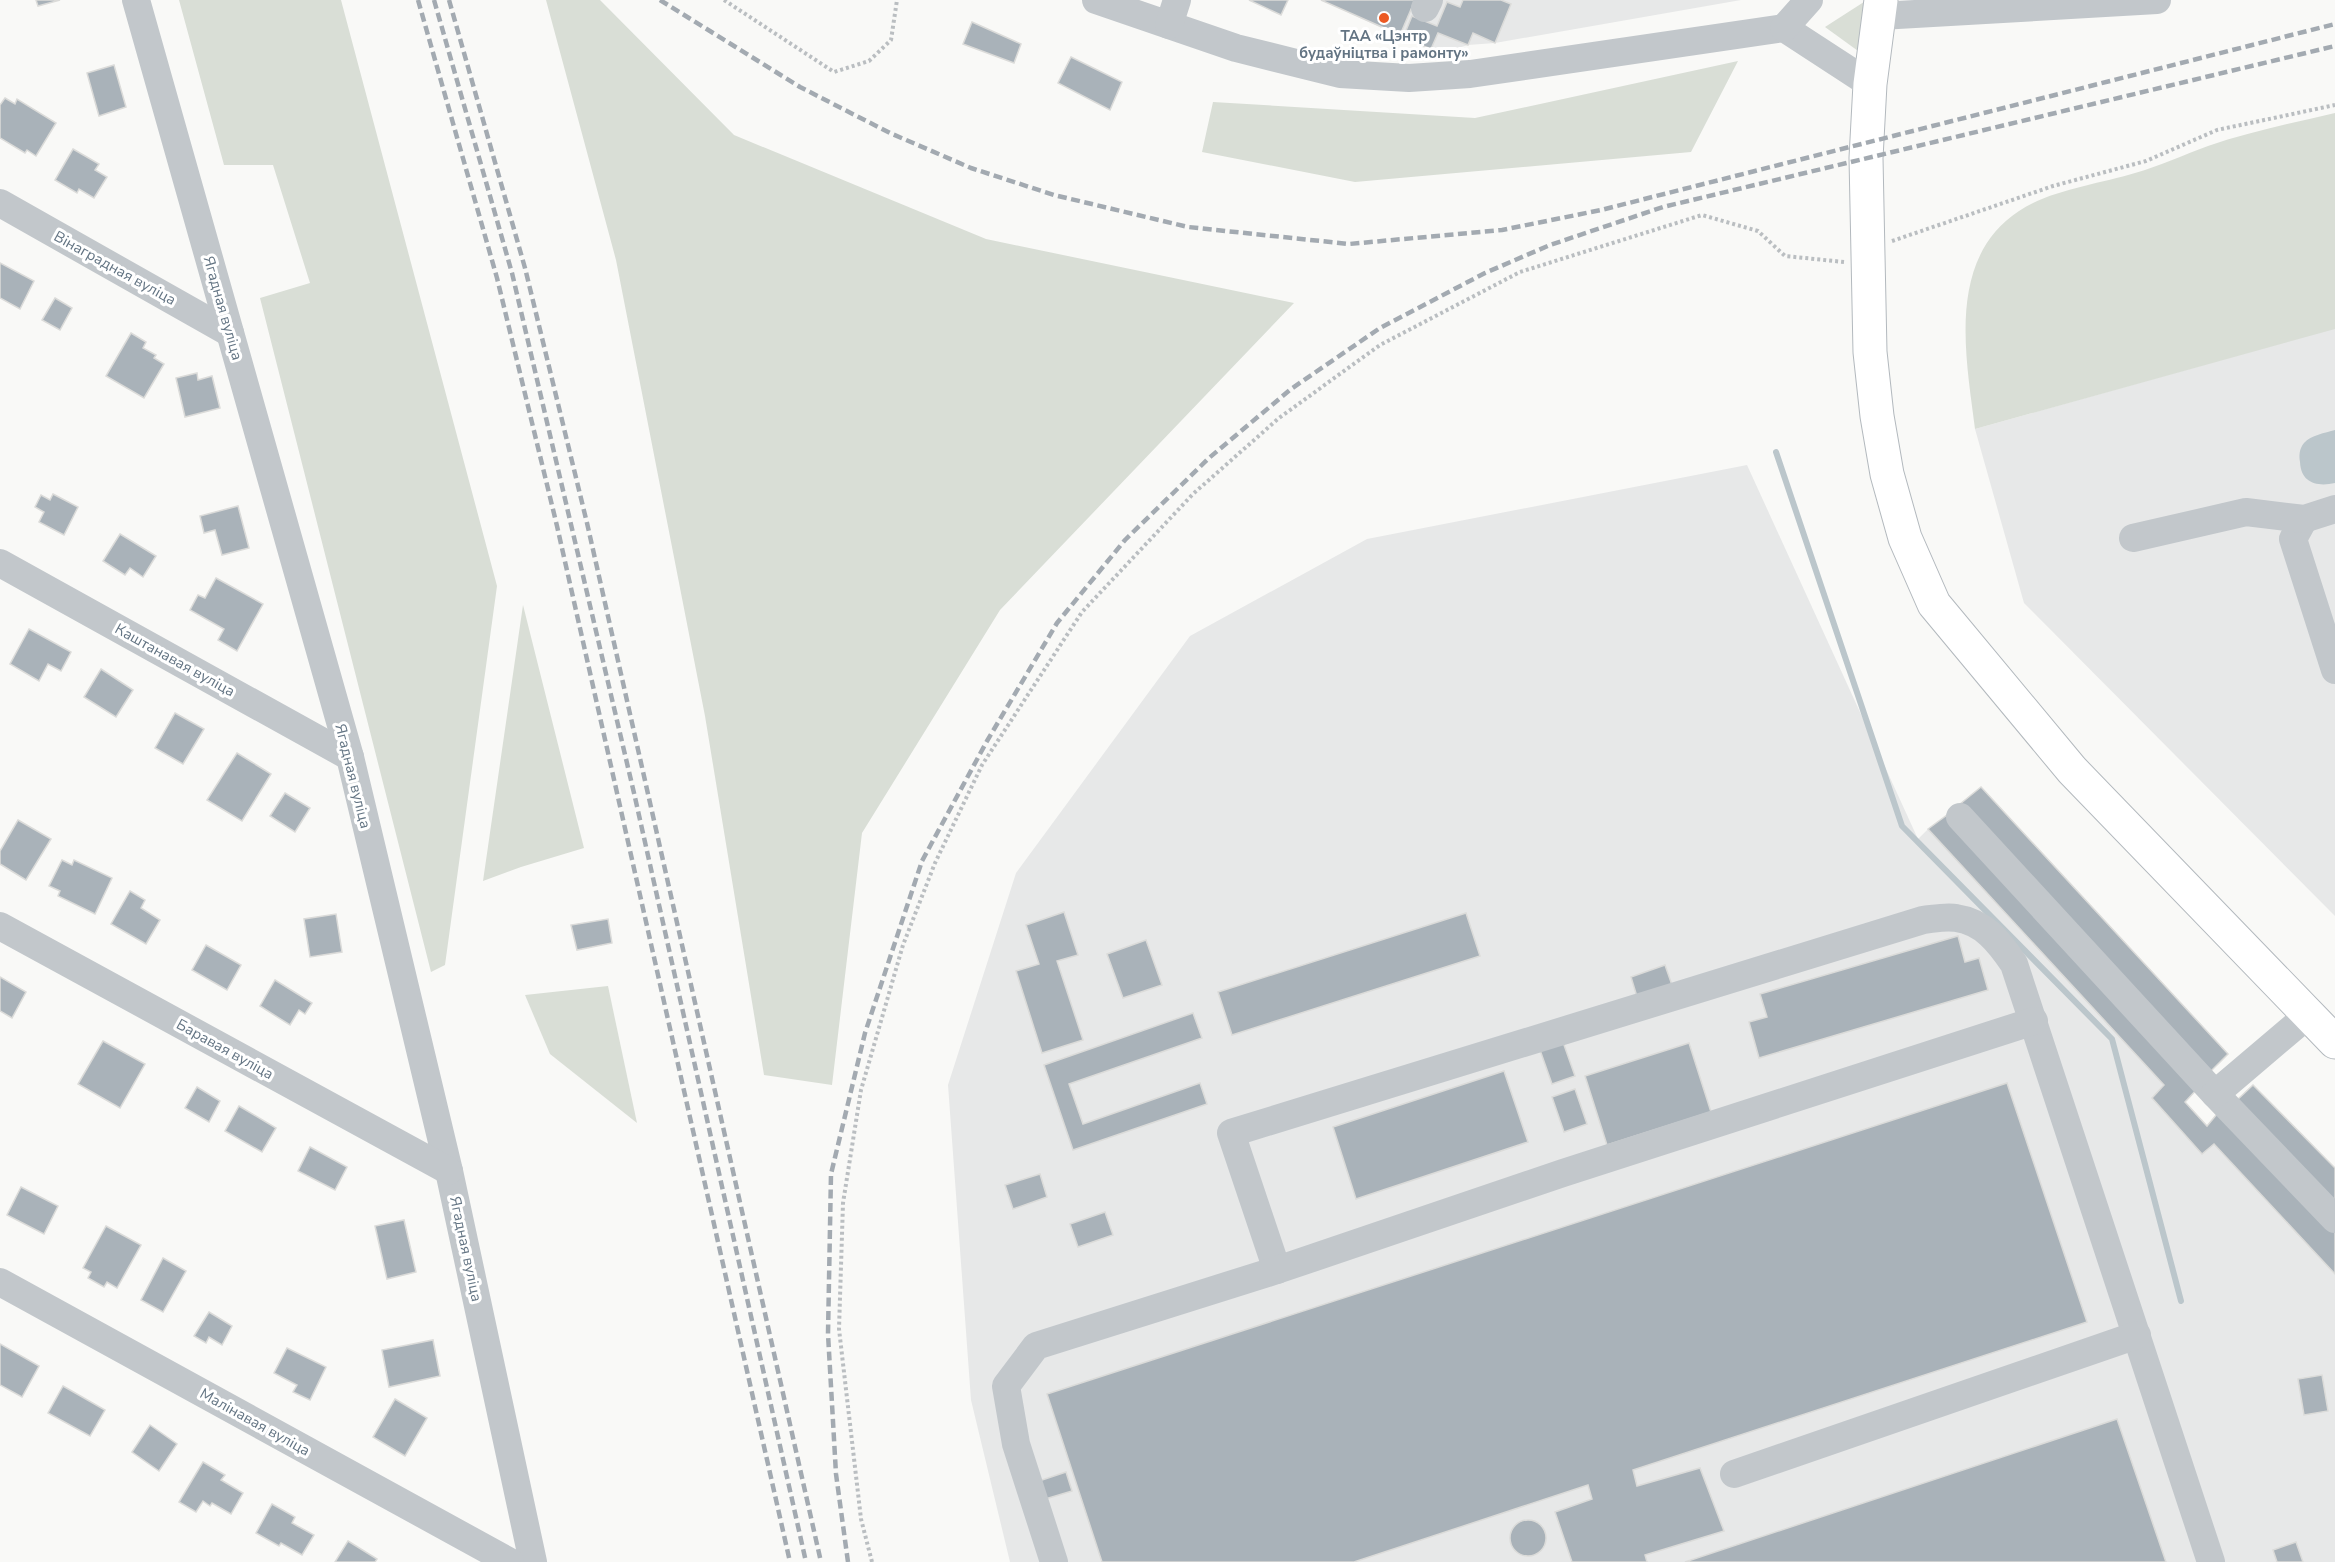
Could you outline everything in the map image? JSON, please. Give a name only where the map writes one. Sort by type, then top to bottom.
[{"type":"main road","points":[[1881,8],[1870,84],[1866,158],[1870,352],[1877,416],[1887,474],[1905,538],[1934,604],[2072,770],[2335,1042]]},
{"type":"street","name":"Ягадная вуліца","points":[[136,0],[350,757],[449,1171],[533,1562]]},
{"type":"street","points":[[1096,0],[1173,13],[1236,48],[1340,74],[1409,78],[1470,74],[1784,28],[1809,0]]},
{"type":"street","points":[[1881,8],[2157,0]]},
{"type":"street","points":[[1784,28],[1870,84]]},
{"type":"street","name":"Вінаградная вуліца","points":[[0,203],[230,333]]},
{"type":"street","points":[[2133,538],[2246,512],[2304,519],[2335,509]]},
{"type":"street","points":[[2304,519],[2293,538],[2335,670]]},
{"type":"street","name":"Каштанавая вуліца","points":[[0,563],[350,757]]},
{"type":"street","points":[[1960,816],[2215,1094],[2335,1219]]},
{"type":"street","points":[[1277,1270],[1231,1133],[1923,920],[1955,917],[1977,924],[1998,940],[2014,964],[2211,1562]]},
{"type":"street","name":"Баравая вуліца","points":[[0,926],[449,1171]]},
{"type":"street","points":[[2215,1094],[2308,1015]]},
{"type":"street","points":[[1054,1562],[1016,1444],[1006,1386],[1036,1346],[1277,1270],[1563,1173],[2034,1021]]},
{"type":"street","name":"Малінавая вуліца","points":[[0,1282],[510,1562]]},
{"type":"street","points":[[1734,1474],[2136,1335]]},
{"type":"path","points":[[724,0],[834,72],[869,61],[891,40],[897,0]]},
{"type":"path","points":[[872,1562],[861,1519],[840,1329],[843,1203],[861,1090],[903,945],[935,863],[982,765],[1082,612],[1193,494],[1279,418],[1380,345],[1520,272],[1702,214],[1758,231],[1785,255],[1854,263],[1868,249],[2053,186],[2146,161],[2217,130],[2335,105]]},
{"type":"shaded area","points":[[179,0],[341,0],[497,586],[445,965],[431,972],[260,298],[310,283],[273,165],[224,165]]},
{"type":"shaded area","points":[[546,0],[600,0],[734,135],[986,239],[1294,303],[1000,610],[862,833],[832,1085],[764,1075],[705,716],[616,260]]},
{"type":"shaded area","points":[[1321,0],[1741,0],[1495,43],[1468,45],[1438,54]]},
{"type":"shaded area","points":[[1867,0],[1865,56],[1825,27]]},
{"type":"shaded area","points":[[1738,61],[1691,152],[1355,182],[1202,152],[1213,102],[1475,118]]},
{"type":"shaded area","points":[[2335,113],[2335,329],[1975,429],[1968,371],[1966,311],[1971,282],[1980,255],[1996,231],[2019,211],[2045,198],[2144,170],[2239,136]]},
{"type":"shaded area","points":[[2335,328],[2335,916],[2024,603],[1975,429]]},
{"type":"shaded area","points":[[2335,430],[2335,483],[2311,482],[2303,475],[2301,469],[2301,448],[2310,438]]},
{"type":"shaded area","points":[[1747,465],[1918,839],[1928,829],[2164,1085],[2152,1098],[2202,1154],[2214,1144],[2335,1274],[2335,1562],[1010,1562],[971,1400],[948,1085],[1016,873],[1190,636],[1367,539]]},
{"type":"shaded area","points":[[523,605],[584,848],[483,881]]},
{"type":"shaded area","points":[[608,986],[637,1123],[550,1054],[525,995]]},
{"type":"building","points":[[36,0],[60,0],[38,6]]},
{"type":"building","name":"ТАА «Цэнтр будаўніцтва і рамонту»","points":[[1249,0],[1288,0],[1281,15]]},
{"type":"building","name":"ТАА «Цэнтр будаўніцтва і рамонту»","points":[[1321,0],[1415,0],[1400,35]]},
{"type":"building","points":[[1463,0],[1501,0],[1511,4],[1495,43],[1473,33],[1468,45],[1438,33],[1431,49],[1403,38],[1412,16],[1437,26],[1447,2],[1460,7]]},
{"type":"building","points":[[972,22],[1021,44],[1014,63],[963,44]]},
{"type":"building","points":[[1071,57],[1122,82],[1110,110],[1058,83]]},
{"type":"building","points":[[114,65],[126,107],[99,116],[87,73]]},
{"type":"building","points":[[5,98],[15,104],[17,99],[56,123],[36,156],[27,150],[25,153],[0,138],[0,105]]},
{"type":"building","points":[[73,149],[99,164],[95,170],[107,177],[94,198],[79,189],[77,193],[55,180]]},
{"type":"building","points":[[0,263],[34,281],[20,309],[0,298]]},
{"type":"building","points":[[55,298],[72,308],[60,330],[42,320]]},
{"type":"building","points":[[131,333],[146,342],[143,348],[156,355],[154,358],[164,364],[144,398],[106,376]]},
{"type":"building","points":[[197,373],[198,380],[212,376],[220,408],[185,417],[176,378]]},
{"type":"building","points":[[53,494],[78,507],[64,535],[39,522],[44,512],[35,507],[41,495],[50,500]]},
{"type":"building","points":[[238,506],[249,548],[222,555],[215,530],[204,533],[200,516]]},
{"type":"building","points":[[120,534],[156,556],[143,577],[130,568],[125,575],[103,561]]},
{"type":"building","points":[[216,578],[263,604],[237,651],[218,640],[224,629],[190,610],[198,595],[205,598]]},
{"type":"building","points":[[29,629],[71,652],[61,671],[48,664],[39,681],[10,664]]},
{"type":"building","points":[[101,669],[133,690],[116,717],[84,697]]},
{"type":"building","points":[[175,713],[204,729],[183,764],[155,748]]},
{"type":"building","points":[[237,753],[271,774],[242,821],[207,800]]},
{"type":"building","points":[[1981,787],[2228,1054],[2211,1071],[1960,804]]},
{"type":"building","points":[[285,793],[310,808],[295,832],[270,816]]},
{"type":"building","points":[[1947,815],[2199,1087],[2185,1102],[2207,1126],[2222,1108],[2335,1226],[2335,1274],[2214,1144],[2202,1154],[2152,1098],[2164,1085],[1928,829]]},
{"type":"building","points":[[18,820],[51,839],[26,880],[0,864],[0,851]]},
{"type":"building","points":[[62,860],[72,865],[74,860],[112,878],[95,914],[58,896],[60,891],[49,886]]},
{"type":"building","points":[[130,891],[145,900],[141,908],[160,920],[146,944],[111,924]]},
{"type":"building","points":[[1064,912],[1078,955],[1057,961],[1083,1040],[1042,1053],[1016,971],[1039,964],[1026,925]]},
{"type":"building","points":[[1466,913],[1480,956],[1232,1035],[1218,992]]},
{"type":"building","points":[[336,914],[342,952],[310,957],[304,919]]},
{"type":"building","points":[[608,919],[612,943],[577,950],[571,925]]},
{"type":"building","points":[[1958,936],[1965,962],[1979,958],[1988,990],[1759,1058],[1749,1022],[1767,1017],[1760,994]]},
{"type":"building","points":[[1146,940],[1162,985],[1123,998],[1107,954]]},
{"type":"building","points":[[206,945],[241,965],[227,990],[192,970]]},
{"type":"building","points":[[1665,965],[1673,988],[1638,1000],[1631,977]]},
{"type":"building","points":[[0,977],[26,992],[12,1018],[0,1011]]},
{"type":"building","points":[[275,980],[312,1003],[305,1014],[299,1010],[290,1025],[260,1006]]},
{"type":"building","points":[[1193,1013],[1202,1038],[1069,1084],[1083,1124],[1200,1083],[1207,1104],[1073,1150],[1044,1065]]},
{"type":"building","points":[[103,1041],[145,1064],[120,1108],[78,1084]]},
{"type":"building","points":[[1563,1042],[1575,1076],[1552,1084],[1540,1050]]},
{"type":"building","points":[[1689,1043],[1711,1112],[1607,1145],[1585,1076]]},
{"type":"building","points":[[1504,1071],[1528,1142],[1356,1199],[1333,1127]]},
{"type":"building","points":[[2007,1083],[2087,1322],[1633,1470],[1637,1486],[1700,1468],[1724,1531],[1645,1555],[1647,1562],[1572,1562],[1555,1512],[1592,1499],[1588,1485],[1354,1562],[1102,1562],[1047,1394]]},
{"type":"building","points":[[2253,1085],[2335,1168],[2335,1205],[2235,1102]]},
{"type":"building","points":[[197,1087],[220,1101],[209,1122],[185,1108]]},
{"type":"building","points":[[1575,1089],[1587,1124],[1564,1132],[1552,1097]]},
{"type":"building","points":[[239,1106],[276,1128],[262,1152],[225,1131]]},
{"type":"building","points":[[310,1147],[347,1167],[335,1190],[298,1171]]},
{"type":"building","points":[[1040,1174],[1047,1197],[1013,1209],[1005,1185]]},
{"type":"building","points":[[21,1187],[58,1206],[44,1234],[7,1215]]},
{"type":"building","points":[[1105,1212],[1113,1235],[1078,1247],[1070,1224]]},
{"type":"building","points":[[404,1220],[416,1272],[387,1279],[375,1226]]},
{"type":"building","points":[[106,1226],[141,1245],[117,1288],[107,1282],[104,1287],[88,1278],[91,1272],[83,1268]]},
{"type":"building","points":[[163,1258],[186,1271],[163,1312],[141,1300]]},
{"type":"building","points":[[209,1312],[232,1326],[222,1345],[209,1337],[206,1343],[194,1336]]},
{"type":"building","points":[[433,1340],[440,1376],[389,1387],[382,1350]]},
{"type":"building","points":[[0,1344],[39,1366],[22,1397],[0,1385]]},
{"type":"building","points":[[287,1348],[326,1367],[310,1400],[293,1392],[297,1385],[274,1373]]},
{"type":"building","points":[[2322,1375],[2328,1411],[2304,1415],[2298,1379]]},
{"type":"building","points":[[63,1386],[105,1410],[90,1436],[48,1413]]},
{"type":"building","points":[[395,1399],[427,1418],[405,1456],[373,1437]]},
{"type":"building","points":[[2117,1419],[2166,1562],[1685,1562]]},
{"type":"building","points":[[150,1425],[177,1444],[159,1471],[132,1452]]},
{"type":"building","points":[[203,1462],[225,1475],[221,1480],[243,1493],[231,1514],[212,1503],[210,1506],[203,1501],[196,1512],[179,1502]]},
{"type":"building","points":[[1066,1472],[1072,1491],[1042,1500],[1036,1482]]},
{"type":"building","points":[[272,1504],[295,1517],[292,1523],[314,1535],[302,1555],[281,1543],[279,1546],[256,1533]]},
{"type":"building","points":[[1528,1520],[1541,1525],[1546,1538],[1541,1551],[1528,1556],[1515,1551],[1510,1538],[1515,1525]]},
{"type":"building","points":[[348,1541],[377,1559],[375,1562],[335,1562]]},
{"type":"building","points":[[2296,1542],[2303,1562],[2277,1562],[2273,1550]]},
{"type":"waterway","points":[[1776,452],[1902,826],[2112,1039],[2181,1301]]},
{"type":"railway","points":[[418,0],[497,278],[557,526],[790,1562]]},
{"type":"railway","points":[[434,0],[512,273],[634,793],[806,1562]]},
{"type":"railway","points":[[449,0],[525,268],[587,523],[821,1562]]},
{"type":"railway","points":[[660,0],[800,87],[890,133],[971,168],[1054,195],[1188,227],[1349,244],[1502,230],[1601,210],[2335,24]]},
{"type":"railway","points":[[848,1562],[836,1474],[828,1334],[831,1174],[865,1033],[922,861],[987,741],[1057,623],[1125,540],[1209,458],[1291,389],[1380,328],[1485,273],[1550,245],[1663,207],[2335,46]]},
{"type":"place","name":"ТАА «Цэнтр будаўніцтва і рамонту»","points":[[1384,18]]}]
